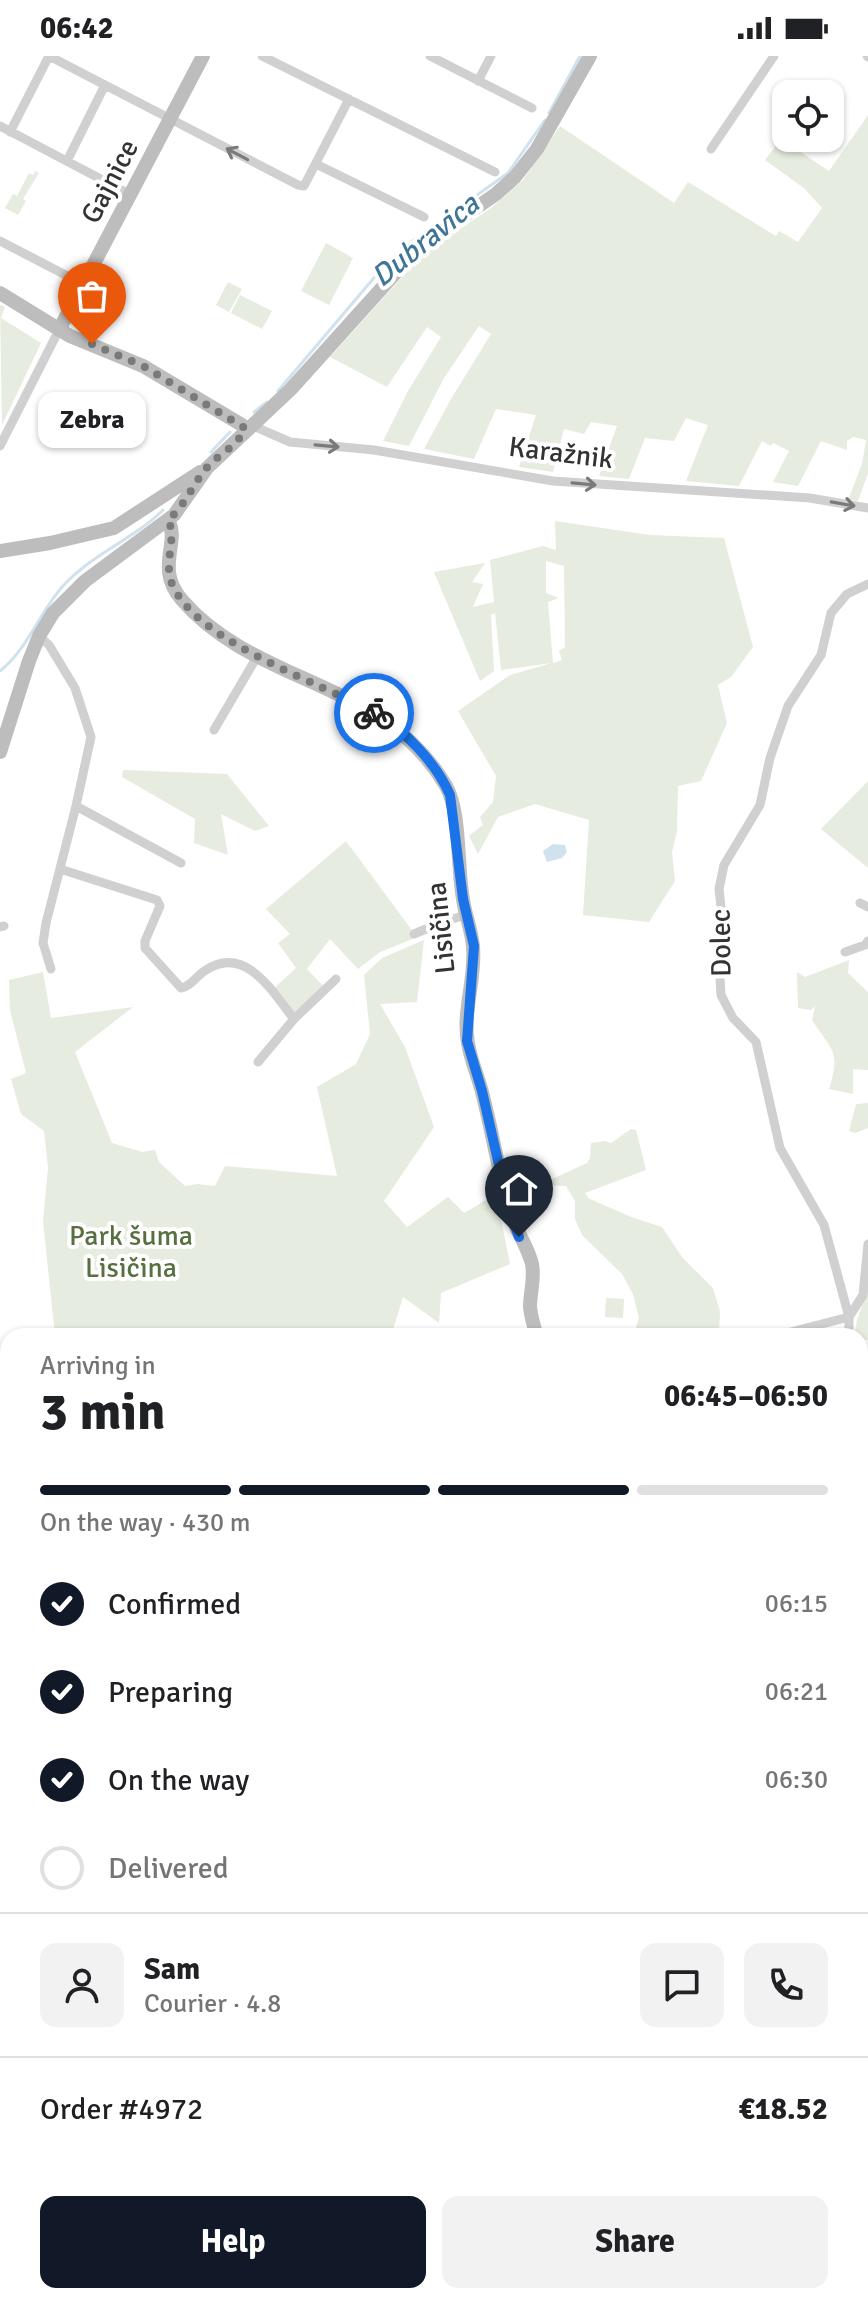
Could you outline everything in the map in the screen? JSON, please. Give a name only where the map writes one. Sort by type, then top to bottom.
[{"type":"street","points":[[10,132],[49,56],[304,186],[318,165],[349,99]]},
{"type":"street","name":"Gajnice","points":[[59,330],[203,56]]},
{"type":"street","points":[[262,56],[495,172]]},
{"type":"street","points":[[430,56],[532,108]]},
{"type":"street","points":[[478,81],[491,56]]},
{"type":"street","points":[[0,551],[114,528],[207,468],[291,389],[418,248],[496,194],[515,177],[537,149],[590,56]]},
{"type":"street","points":[[711,149],[774,56]]},
{"type":"street","points":[[67,161],[105,85]]},
{"type":"street","points":[[0,126],[131,195]]},
{"type":"street","points":[[318,165],[424,217]]},
{"type":"street","points":[[0,241],[83,284]]},
{"type":"street","name":"Karažnik","points":[[0,293],[59,330],[143,366],[235,421],[290,442],[385,451],[553,481],[796,497],[868,508]]},
{"type":"street","points":[[0,446],[59,330]]},
{"type":"street","points":[[0,752],[39,636],[67,595],[174,515],[207,468]]},
{"type":"street","points":[[169,493],[177,502],[174,515]]},
{"type":"street","name":"Lisičina","points":[[174,515],[168,575],[180,599],[218,634],[380,716],[422,754],[450,795],[466,915],[474,946],[467,1041],[482,1091],[509,1209],[532,1265],[530,1309],[535,1328]]},
{"type":"street","name":"Dolec","points":[[849,1328],[849,1317],[824,1225],[780,1148],[756,1042],[733,1018],[721,995],[725,943],[719,889],[724,865],[760,805],[770,758],[788,706],[821,655],[831,613],[847,594],[868,584]]},
{"type":"street","points":[[39,636],[49,645],[75,688],[91,737],[43,943],[51,969]]},
{"type":"street","points":[[214,730],[258,655]]},
{"type":"street","points":[[76,806],[181,863]]},
{"type":"street","points":[[60,869],[157,900],[160,906],[145,948],[181,988],[186,988],[207,968],[245,965],[257,974],[294,1019]]},
{"type":"street","points":[[414,934],[466,915]]},
{"type":"street","points":[[845,952],[868,941]]},
{"type":"street","points":[[258,1062],[294,1019],[336,979]]},
{"type":"street","points":[[806,1328],[849,1317],[863,1295],[868,1244]]},
{"type":"green space","points":[[868,115],[868,473],[858,501],[848,500],[862,464],[866,440],[853,437],[847,441],[847,450],[821,441],[798,486],[773,482],[789,451],[762,441],[739,486],[686,481],[708,425],[686,418],[674,441],[645,438],[629,479],[599,476],[617,426],[591,422],[584,434],[564,429],[553,472],[519,467],[536,415],[496,409],[474,459],[424,449],[491,334],[479,326],[444,378],[409,446],[383,441],[408,391],[441,337],[427,327],[387,387],[330,357],[423,254],[491,208],[523,180],[560,126],[674,203],[688,182],[776,236],[779,231],[798,242],[822,208],[805,189],[765,160],[772,151],[800,152],[829,171]]},
{"type":"green space","points":[[35,171],[39,173],[23,199],[26,201],[18,215],[5,208],[13,194],[17,196],[29,173],[33,175]]},
{"type":"green space","points":[[326,243],[353,258],[329,305],[301,291]]},
{"type":"green space","points":[[228,282],[242,289],[229,312],[216,305]]},
{"type":"green space","points":[[240,295],[272,311],[262,329],[231,313]]},
{"type":"green space","points":[[0,305],[5,307],[1,318],[41,343],[2,425]]},
{"type":"green space","points":[[555,521],[650,535],[724,538],[753,647],[731,677],[718,685],[727,723],[701,781],[678,786],[677,831],[672,852],[675,881],[649,922],[583,915],[589,820],[535,804],[498,817],[478,854],[469,836],[483,825],[480,817],[493,802],[496,776],[458,711],[510,675],[552,663],[501,670],[495,613],[491,615],[494,671],[480,681],[434,572],[485,563],[472,582],[483,584],[473,607],[494,602],[490,560],[543,546],[556,550]],"holes":[[[546,561],[564,566],[565,647],[559,651],[562,660],[553,663],[548,602],[559,598],[546,593]]]},
{"type":"green space","points":[[123,770],[227,774],[269,826],[255,831],[221,814],[228,855],[194,843],[195,819],[122,777]]},
{"type":"green space","points":[[868,781],[868,868],[821,829]]},
{"type":"green space","points":[[346,841],[415,938],[380,952],[358,969],[330,939],[307,969],[325,988],[299,1017],[272,990],[296,968],[278,943],[290,934],[266,909]]},
{"type":"green space","name":"Park šuma Lisičina","points":[[424,940],[417,1002],[380,1004],[405,1047],[434,1127],[384,1201],[407,1227],[448,1197],[464,1213],[496,1194],[510,1264],[441,1293],[439,1323],[403,1297],[393,1328],[54,1328],[43,1221],[48,1168],[44,1131],[21,1114],[11,1079],[26,1073],[10,1010],[9,980],[43,972],[51,1018],[133,1007],[75,1052],[112,1143],[142,1152],[155,1150],[159,1162],[185,1186],[215,1186],[225,1166],[337,1176],[317,1087],[356,1064],[370,1034],[364,975],[382,958]]},
{"type":"green space","points":[[849,960],[848,973],[868,992],[868,1070],[853,1069],[853,1094],[829,1089],[834,1058],[812,1020],[815,1006],[811,1010],[798,1008],[797,972],[805,977]]},
{"type":"green space","points":[[868,1103],[868,1128],[855,1133],[849,1131],[856,1104]]},
{"type":"green space","points":[[631,1129],[636,1130],[646,1170],[585,1193],[588,1198],[631,1217],[662,1227],[682,1257],[713,1288],[720,1311],[719,1328],[636,1328],[639,1318],[633,1294],[622,1274],[582,1235],[575,1219],[575,1201],[566,1186],[550,1185],[552,1179],[587,1163],[591,1143],[611,1143]]},
{"type":"green space","points":[[868,1287],[868,1328],[856,1328]]},
{"type":"green space","points":[[606,1298],[624,1299],[623,1318],[605,1317]]},
{"type":"water","points":[[553,844],[565,845],[567,852],[562,858],[547,862],[543,851]]},
{"type":"waterway","name":"Dubravica","points":[[549,113],[580,56]]},
{"type":"waterway","name":"Dubravica","points":[[278,391],[384,266],[411,242],[508,173],[545,120]]},
{"type":"waterway","name":"Dubravica","points":[[254,412],[267,402]]},
{"type":"waterway","name":"Dubravica","points":[[211,452],[230,432]]},
{"type":"waterway","name":"Dubravica","points":[[0,671],[18,652],[47,607],[75,574],[163,510]]},
{"type":"way so far","points":[[92,344],[143,366],[245,428],[242,435],[207,468],[179,510],[168,520],[172,530],[168,575],[180,599],[218,634],[374,713]]},
{"type":"place","name":"Zebra","points":[[92,344]]},
{"type":"route","points":[[374,713],[414,744],[450,795],[463,899],[474,946],[467,1041],[482,1091],[509,1209],[519,1237]]}]
